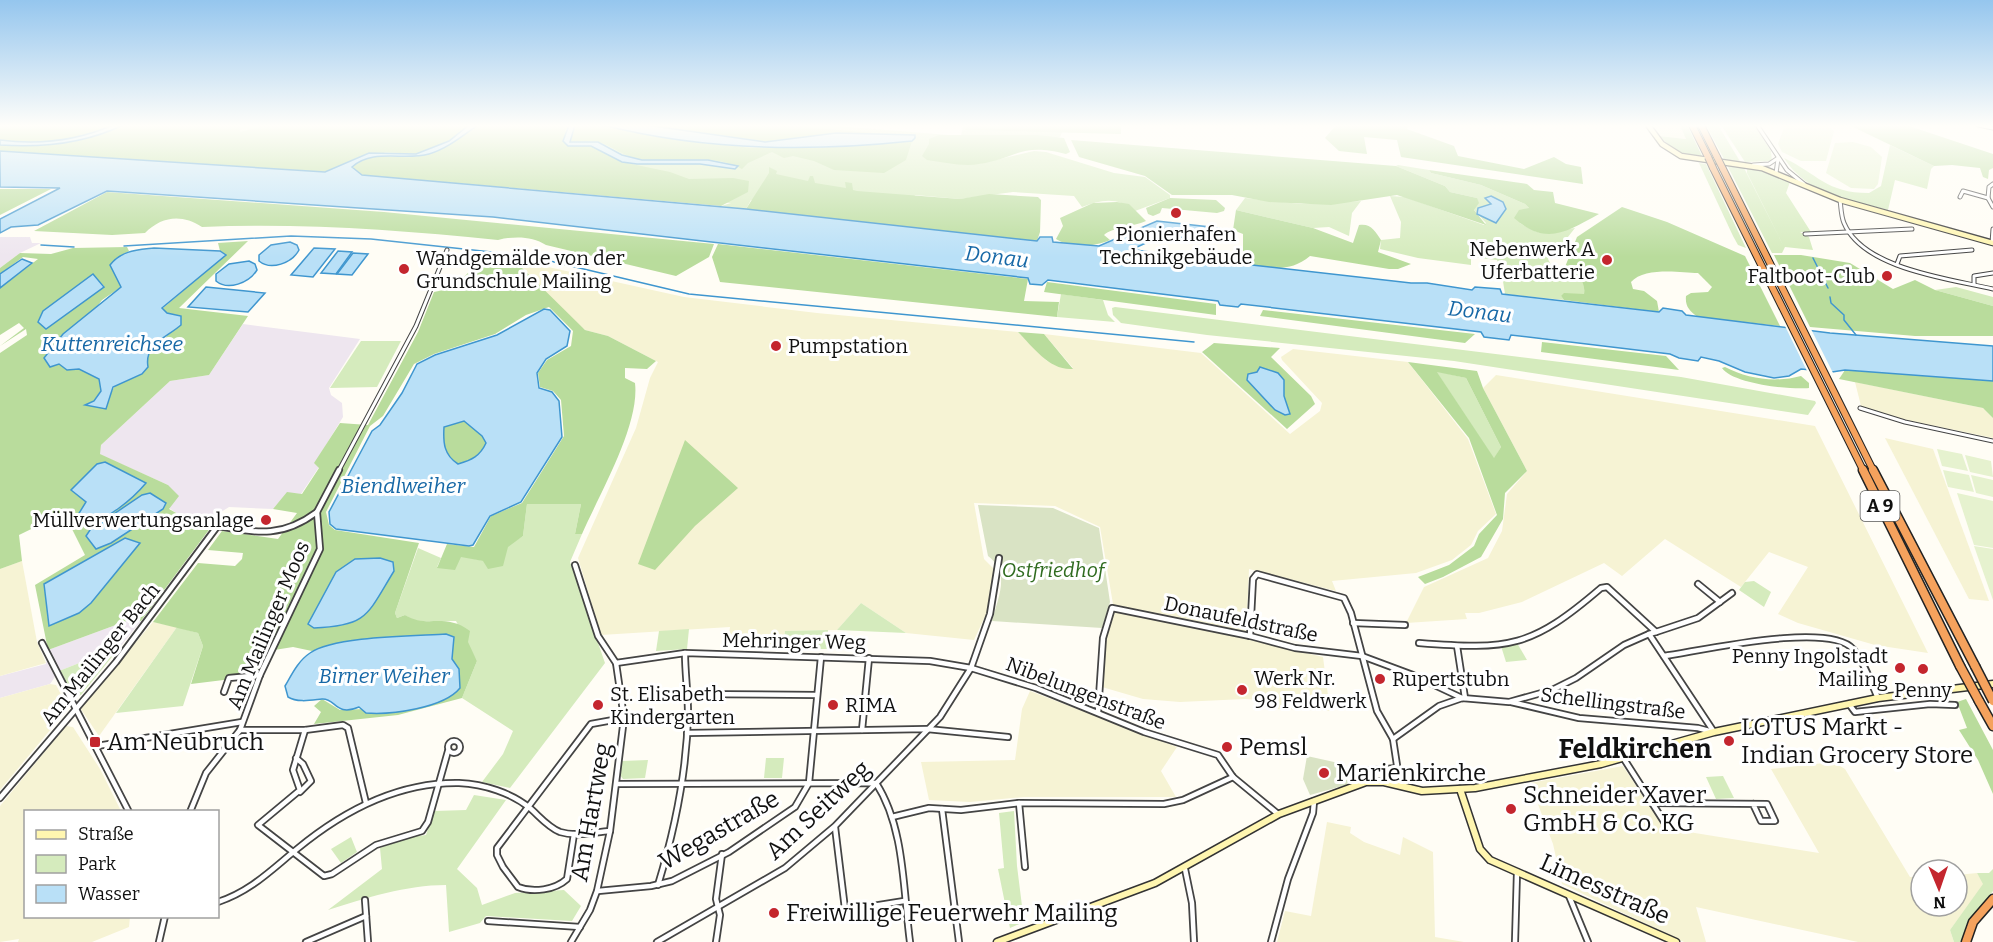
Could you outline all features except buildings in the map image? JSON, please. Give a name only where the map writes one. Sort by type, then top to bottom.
[{"type":"highway","name":"A 9","points":[[1713,169],[1960,666],[1993,726]]},
{"type":"highway","name":"A 9","points":[[1723,169],[1845,410],[1899,523],[1993,701]]},
{"type":"highway","points":[[1966,942],[1970,926],[1993,899]]},
{"type":"street","points":[[1763,169],[1840,200],[1993,243],[1993,229]]},
{"type":"street","points":[[1776,173],[1777,169]]},
{"type":"street","points":[[1787,169],[1815,191]]},
{"type":"street","points":[[1993,184],[1989,187],[1988,198],[1993,207]]},
{"type":"street","points":[[1960,197],[1963,191],[1988,198]]},
{"type":"street","points":[[1840,200],[1841,215],[1848,233],[1871,254],[1896,264],[1993,289]]},
{"type":"street","points":[[1805,234],[1912,229]]},
{"type":"street","points":[[317,512],[416,326],[447,250]]},
{"type":"street","points":[[1896,264],[1900,256],[1972,250]]},
{"type":"street","points":[[1974,284],[1974,276],[1993,273]]},
{"type":"street","points":[[1860,408],[1878,415],[1993,441]]},
{"type":"street","name":"Am Mailinger Bach","points":[[0,798],[154,614],[219,525],[269,534],[295,528],[317,512]]},
{"type":"street","name":"Am Mailinger Moos","points":[[191,810],[206,773],[240,730],[260,675],[317,557],[321,538],[317,512]]},
{"type":"street","points":[[971,668],[988,627],[998,584],[999,558]]},
{"type":"street","name":"Am Hartweg","points":[[571,942],[581,928],[597,891],[610,831],[624,718],[616,663],[598,636],[575,565]]},
{"type":"street","points":[[1250,636],[1253,579],[1257,574],[1344,598],[1377,711],[1393,739],[1400,785]]},
{"type":"street","points":[[1698,584],[1720,602]]},
{"type":"street","points":[[1419,643],[1457,646],[1493,645],[1536,635],[1549,629],[1601,588],[1609,588],[1656,632]]},
{"type":"street","points":[[1393,739],[1430,711],[1464,698],[1509,702],[1528,698],[1576,678],[1624,645],[1698,618],[1732,593]]},
{"type":"street","name":"Donaufeldstraße","points":[[1098,712],[1103,638],[1110,609],[1250,636],[1295,648],[1362,656],[1413,675],[1464,698]]},
{"type":"street","points":[[1353,623],[1405,625]]},
{"type":"street","points":[[1650,634],[1714,732]]},
{"type":"street","points":[[1664,656],[1807,635],[1820,636],[1847,644],[1854,649],[1878,698]]},
{"type":"street","points":[[42,643],[128,810]]},
{"type":"street","points":[[1457,646],[1464,698]]},
{"type":"street","points":[[658,885],[670,845],[687,733],[688,694],[684,653]]},
{"type":"street","name":"Mehringer Weg","points":[[616,663],[684,653],[930,660],[971,668]]},
{"type":"street","points":[[809,783],[821,657]]},
{"type":"street","points":[[862,730],[869,658]]},
{"type":"street","name":"Nibelungenstraße","points":[[971,668],[1036,688],[1144,732],[1218,755],[1233,777],[1279,814]]},
{"type":"street","name":"Am Seitweg","points":[[657,942],[785,868],[835,826],[952,701],[971,668]]},
{"type":"street","points":[[224,692],[229,678],[260,675]]},
{"type":"street","points":[[997,942],[1155,883],[1185,869],[1279,814],[1366,782],[1400,785],[1422,791],[1460,789],[1624,759],[1714,732],[1878,698],[1993,684]]},
{"type":"street","points":[[688,694],[817,695]]},
{"type":"street","points":[[1528,698],[1530,708]]},
{"type":"street","name":"Schellingstraße","points":[[1509,702],[1584,717],[1698,728],[1714,732]]},
{"type":"street","points":[[1849,704],[1855,712],[1930,704],[1955,705]]},
{"type":"street","points":[[574,834],[567,879],[557,888],[526,890],[518,887],[496,855],[497,848],[591,724],[624,718]]},
{"type":"street","points":[[97,746],[242,722]]},
{"type":"street","points":[[240,730],[305,730],[343,725],[348,728],[366,803]]},
{"type":"street","points":[[687,733],[927,729],[1008,737]]},
{"type":"street","points":[[297,794],[301,785],[293,770],[305,730]]},
{"type":"street","points":[[296,758],[303,764],[311,781],[258,825],[320,874],[332,874],[376,845],[422,831],[428,822],[448,751]]},
{"type":"street","points":[[1624,759],[1668,828]]},
{"type":"street","points":[[1366,782],[1362,771],[1397,768]]},
{"type":"street","points":[[892,818],[929,808],[961,810],[1019,802],[1164,804],[1183,800],[1233,777]]},
{"type":"street","name":"Wegastraße","points":[[597,891],[658,885],[722,854],[783,817],[805,795],[809,783]]},
{"type":"street","points":[[617,784],[876,783],[882,790],[892,818],[910,942]]},
{"type":"street","points":[[219,902],[250,891],[317,833],[366,803],[401,790],[438,784],[480,785],[512,797],[529,807],[553,828],[574,834],[610,831]]},
{"type":"street","name":"Limesstraße","points":[[1460,789],[1483,853],[1494,862],[1676,942]]},
{"type":"street","points":[[1271,942],[1288,879],[1313,813],[1314,801]]},
{"type":"street","points":[[1019,802],[1025,867]]},
{"type":"street","points":[[1652,803],[1767,804],[1775,821],[1761,821],[1753,804]]},
{"type":"street","points":[[942,809],[959,942]]},
{"type":"street","points":[[835,826],[845,909]]},
{"type":"street","points":[[716,942],[720,915],[716,899],[722,854]]},
{"type":"street","points":[[1185,869],[1192,903],[1194,942]]},
{"type":"street","points":[[1515,942],[1517,872]]},
{"type":"street","points":[[1569,895],[1588,942]]},
{"type":"street","points":[[365,900],[368,942]]},
{"type":"street","points":[[810,916],[904,901]]},
{"type":"street","points":[[306,942],[366,916]]},
{"type":"street","points":[[159,942],[165,918]]},
{"type":"street","points":[[488,921],[581,928]]},
{"type":"shaded area","points":[[0,237],[30,237],[32,243],[41,243],[20,253],[0,268]]},
{"type":"shaded area","points":[[521,261],[684,297],[817,313],[1018,332],[1047,361],[1073,368],[1044,334],[1201,353],[1290,434],[1320,411],[1322,403],[1282,360],[1281,357],[1293,349],[1408,362],[1468,439],[1496,514],[1478,531],[1471,545],[1452,560],[1416,573],[1332,581],[1336,591],[1249,569],[1246,639],[1323,657],[1330,711],[1276,709],[1272,701],[1245,699],[1180,702],[1143,699],[1102,687],[1107,634],[1113,604],[1100,527],[1055,506],[974,503],[984,559],[995,570],[988,610],[974,640],[906,633],[861,603],[837,630],[785,631],[783,649],[727,647],[730,627],[601,635],[578,558],[636,428],[650,378],[658,362],[608,336],[585,330],[550,299],[519,264]]},
{"type":"shaded area","points":[[243,324],[360,339],[329,388],[331,395],[342,403],[343,417],[315,463],[319,467],[301,494],[287,493],[273,509],[229,507],[210,519],[178,514],[169,508],[168,485],[99,454],[101,445],[170,381],[209,375]]},
{"type":"shaded area","points":[[1496,375],[1815,426],[1928,653],[1875,645],[1798,623],[1778,614],[1808,567],[1769,552],[1741,587],[1665,539],[1622,576],[1604,563],[1522,602],[1479,613],[1465,613],[1467,619],[1406,623],[1424,587],[1488,558],[1502,531],[1507,494],[1527,471],[1483,388]]},
{"type":"shaded area","points":[[1855,382],[1983,408],[1993,418],[1993,438],[1901,419],[1861,406]]},
{"type":"shaded area","points":[[1885,438],[1933,449],[1989,601],[1969,599]]},
{"type":"shaded area","points":[[22,561],[37,642],[46,663],[0,676],[0,569]]},
{"type":"shaded area","points":[[132,619],[141,621],[120,647],[59,671],[50,684],[0,698],[0,676],[46,664],[48,650]]},
{"type":"shaded area","points":[[153,622],[177,627],[99,736],[80,708]]},
{"type":"shaded area","points":[[50,684],[56,685],[67,706],[66,711],[0,790],[0,698]]},
{"type":"shaded area","points":[[1030,691],[1177,747],[1161,771],[1176,797],[1024,797],[970,802],[929,800],[921,762],[1015,760],[1022,709]]},
{"type":"shaded area","points":[[66,726],[73,727],[100,769],[120,810],[24,810],[24,918],[130,918],[129,927],[92,942],[18,942],[19,939],[0,942],[0,806]]},
{"type":"shaded area","points":[[1833,762],[1845,769],[1909,875],[1909,918],[1959,918],[1950,930],[1954,942],[1858,942],[1696,907],[1706,942],[1684,942],[1562,884],[1553,844],[1530,783],[1623,766],[1664,828],[1819,853],[1771,769]]},
{"type":"shaded area","points":[[1327,822],[1351,827],[1350,833],[1364,842],[1400,855],[1403,837],[1433,852],[1435,937],[1464,942],[1277,942],[1285,911],[1311,916]]},
{"type":"shaded area","points":[[1977,873],[1984,884],[1969,904],[1969,874]]},
{"type":"green space","points":[[278,169],[334,169],[325,172]]},
{"type":"green space","points":[[316,169],[1101,169],[1145,177],[1170,195],[1170,198],[1135,211],[1116,201],[1096,202],[1082,207],[1074,196],[1013,192],[960,199],[915,195],[904,219],[751,200],[746,209],[721,206],[731,203]]},
{"type":"green space","points":[[354,169],[655,169],[689,179],[733,178],[749,181],[748,192],[721,206],[362,175]]},
{"type":"green space","points":[[769,169],[773,169],[777,171],[776,174],[808,181],[810,176],[813,176],[815,183],[846,188],[845,182],[852,183],[853,190],[857,191],[960,199],[989,194],[1038,197],[1041,200],[1040,232],[1037,241],[746,209],[769,173]]},
{"type":"green space","points":[[832,169],[891,169],[884,173]]},
{"type":"green space","points":[[1121,169],[1403,169],[1445,186],[1450,192],[1477,198],[1479,203],[1474,210],[1486,225],[1397,195],[1331,205],[1269,202],[1232,195],[1172,195],[1145,176]]},
{"type":"green space","points":[[1403,169],[1429,170],[1431,173],[1481,185],[1525,204],[1529,208],[1520,223],[1536,231],[1547,233],[1575,228],[1560,247],[1550,251],[1548,259],[1552,267],[1549,272],[1499,267],[1497,260],[1471,257],[1471,265],[1418,258],[1380,249],[1381,240],[1400,238],[1401,222],[1390,196],[1405,197],[1484,225],[1486,223],[1474,210],[1477,198],[1450,192],[1445,186]]},
{"type":"green space","points":[[1482,169],[1581,169],[1583,184]]},
{"type":"green space","points":[[1702,169],[1708,169],[1746,248],[1738,245]]},
{"type":"green space","points":[[1729,169],[1744,169],[1784,247],[1747,169],[1771,173],[1790,182],[1786,193],[1811,232],[1800,232],[1809,237],[1813,250],[1785,247],[1782,253],[1772,253]]},
{"type":"green space","points":[[1792,169],[1804,169],[1842,190],[1869,193],[1881,186],[1885,169],[1931,169],[1927,189],[1895,180],[1888,210],[1830,194],[1804,180]]},
{"type":"green space","points":[[1827,169],[1880,169],[1878,184],[1874,189],[1851,188],[1826,173]]},
{"type":"green space","points":[[1980,169],[1991,169],[1988,179],[1983,177]]},
{"type":"green space","points":[[1429,170],[1527,184],[1534,190],[1553,192],[1555,203],[1599,214],[1566,231],[1546,234],[1536,232],[1514,218],[1519,210],[1529,208],[1525,204],[1481,185],[1431,173]]},
{"type":"green space","points":[[0,189],[51,189],[0,215]]},
{"type":"green space","points":[[107,192],[384,212],[714,244],[709,257],[676,276],[523,238],[498,240],[387,230],[313,227],[202,227],[180,219],[165,220],[145,233],[112,235],[34,231]]},
{"type":"green space","points":[[1170,198],[1216,200],[1225,208],[1224,211],[1217,213],[1162,208],[1160,213],[1153,216],[1148,214],[1146,208]]},
{"type":"green space","points":[[1245,198],[1301,204],[1361,201],[1352,213],[1349,236],[1329,227],[1313,228],[1236,210]]},
{"type":"green space","points":[[1093,203],[1129,204],[1146,221],[1108,232],[1104,235],[1110,240],[1097,244],[1083,246],[1068,244],[1056,239],[1063,226],[1060,218]]},
{"type":"green space","points":[[1622,207],[1667,222],[1745,256],[1780,326],[1698,317],[1688,308],[1686,296],[1691,293],[1708,292],[1712,287],[1698,273],[1653,272],[1637,277],[1631,282],[1633,289],[1644,291],[1657,301],[1659,312],[1564,300],[1561,296],[1564,293],[1584,294],[1584,285],[1580,278],[1565,267],[1577,237]]},
{"type":"green space","points":[[1236,210],[1313,228],[1353,243],[1359,225],[1367,225],[1381,240],[1378,252],[1411,264],[1398,269],[1389,269],[1310,256],[1294,265],[1278,268],[1243,264],[1243,234],[1233,230]]},
{"type":"green space","points":[[248,241],[179,308],[248,316],[209,375],[170,381],[101,445],[100,454],[168,485],[179,496],[169,509],[178,514],[210,519],[214,523],[141,621],[132,619],[48,650],[35,585],[85,555],[71,527],[58,516],[19,535],[22,561],[0,569],[0,353],[27,335],[26,329],[0,346],[24,328],[19,323],[0,335],[0,288],[38,259],[23,257],[0,274],[0,268],[20,253],[51,254],[73,248],[127,247],[129,251],[115,259],[121,287],[102,300],[50,367],[59,364],[67,370],[79,369],[99,379],[101,390],[94,401],[86,405],[109,401],[111,393],[121,379],[140,362],[149,348],[164,340],[181,316],[167,313],[162,309],[225,255],[220,251],[218,243]],"holes":[[[93,274],[104,286],[38,322],[43,311]],[[105,462],[87,526],[83,510],[87,502],[73,492],[96,466]],[[125,538],[139,543],[91,603],[79,613],[49,626],[44,584]]]},
{"type":"green space","points":[[718,244],[1028,279],[1024,301],[1059,302],[1057,317],[720,282],[712,257]]},
{"type":"green space","points":[[1774,255],[1801,255],[1850,263],[1893,289],[1915,280],[1935,290],[1993,306],[1993,336],[1915,336],[1810,327]]},
{"type":"green space","points":[[482,259],[515,261],[585,330],[608,336],[656,361],[647,369],[625,368],[625,378],[635,383],[635,400],[631,419],[617,459],[582,534],[575,534],[581,504],[527,504],[523,536],[508,547],[503,566],[488,569],[483,561],[461,557],[455,570],[437,568],[447,544],[474,547],[491,516],[522,503],[564,436],[561,400],[553,391],[540,387],[538,373],[547,360],[571,346],[573,331],[549,307],[526,315],[495,334],[434,354],[414,364],[383,416],[370,426],[326,512],[329,525],[335,530],[419,543],[395,613],[397,618],[405,615],[421,621],[452,622],[470,631],[468,642],[477,661],[462,698],[398,715],[314,724],[321,712],[314,706],[322,699],[340,710],[364,709],[459,669],[452,659],[454,637],[446,634],[338,643],[312,651],[293,647],[268,651],[256,676],[191,684],[203,646],[198,633],[153,622],[198,563],[235,566],[242,559],[243,553],[208,550],[222,531],[278,539],[297,513],[273,509],[287,492],[302,494],[319,468],[314,463],[340,423],[368,425],[418,332],[434,292],[453,288]]},
{"type":"green space","points":[[1509,273],[1575,281],[1580,277],[1585,286],[1584,294],[1561,296],[1564,300],[1505,294],[1502,275]]},
{"type":"green space","points":[[1047,282],[1216,304],[1216,315],[1044,292]]},
{"type":"green space","points":[[1956,287],[1993,297],[1993,306],[1935,290]]},
{"type":"green space","points":[[1061,294],[1103,300],[1108,315],[1115,322],[1057,317]]},
{"type":"green space","points":[[1112,308],[1681,377],[1816,403],[1808,415],[1454,361],[1207,335],[1121,323],[1113,315]]},
{"type":"green space","points":[[1263,310],[1475,334],[1465,343],[1260,316]]},
{"type":"green space","points":[[1018,332],[1044,334],[1073,369],[1065,369],[1049,362]]},
{"type":"green space","points":[[361,341],[401,341],[377,387],[330,388]]},
{"type":"green space","points":[[1542,342],[1666,356],[1679,370],[1541,352]]},
{"type":"green space","points":[[1214,343],[1280,348],[1271,357],[1311,396],[1315,404],[1287,429],[1202,352]]},
{"type":"green space","points":[[1408,362],[1477,371],[1483,388],[1527,471],[1505,493],[1503,519],[1481,557],[1425,584],[1418,577],[1449,565],[1474,546],[1479,534],[1497,515],[1469,438]],"holes":[[[1437,372],[1466,378],[1501,447],[1494,458]]]},
{"type":"green space","points":[[1722,368],[1762,379],[1801,376],[1809,383],[1809,388],[1776,387],[1749,382],[1728,374]]},
{"type":"green space","points":[[1845,370],[1993,381],[1993,418],[1983,408],[1839,379]]},
{"type":"green space","points":[[1436,371],[1466,378],[1501,447],[1494,459]]},
{"type":"green space","points":[[464,421],[482,436],[486,443],[475,457],[458,464],[445,448],[444,426]]},
{"type":"green space","points":[[685,440],[738,488],[695,526],[655,570],[638,564]]},
{"type":"green space","points":[[1937,449],[1962,454],[1968,471],[1942,466]]},
{"type":"green space","points":[[1965,455],[1991,461],[1993,477],[1970,472]]},
{"type":"green space","points":[[1943,470],[1969,475],[1974,492],[1948,487]]},
{"type":"green space","points":[[1971,475],[1993,480],[1993,497],[1976,493]]},
{"type":"green space","points":[[1957,493],[1993,501],[1993,548],[1974,545]]},
{"type":"green space","points":[[527,504],[581,504],[575,534],[582,534],[570,562],[605,663],[510,788],[482,782],[503,754],[513,731],[462,698],[477,661],[456,621],[414,621],[405,615],[397,618],[395,613],[418,548],[441,558],[437,567],[461,556],[484,561],[523,536]]},
{"type":"green space","name":"Ostfriedhof","points":[[978,505],[1053,508],[1099,528],[1110,602],[1102,628],[992,621],[1001,578],[995,563],[988,556]]},
{"type":"green space","points":[[1974,546],[1993,549],[1993,600]]},
{"type":"green space","points":[[1754,581],[1771,592],[1764,607],[1739,590],[1745,582]]},
{"type":"green space","points":[[861,603],[906,633],[837,630]]},
{"type":"green space","points":[[177,627],[198,633],[203,646],[183,706],[116,713]]},
{"type":"green space","points":[[689,629],[687,649],[656,651],[659,631]]},
{"type":"green space","points":[[828,630],[827,649],[783,649],[785,631]]},
{"type":"green space","points":[[1517,643],[1527,660],[1506,662],[1501,646]]},
{"type":"green space","points":[[120,647],[81,695],[73,697],[59,671]]},
{"type":"green space","points":[[1966,699],[1993,750],[1993,794],[1978,760],[1959,730],[1967,728],[1957,702]]},
{"type":"green space","points":[[1307,756],[1343,764],[1342,770],[1352,778],[1346,785],[1310,795],[1303,779]]},
{"type":"green space","points":[[766,758],[784,758],[782,778],[764,778]]},
{"type":"green space","points":[[648,760],[645,778],[623,779],[620,775],[622,761]]},
{"type":"green space","points":[[1723,776],[1734,798],[1716,799],[1706,777]]},
{"type":"green space","points":[[474,795],[506,800],[457,869],[477,888],[482,905],[515,893],[564,890],[581,906],[572,921],[486,916],[480,923],[449,932],[446,885],[401,890],[328,910],[382,869],[380,848],[411,837],[426,835],[434,811],[466,810]]},
{"type":"green space","points":[[1014,811],[1017,866],[1024,922],[1010,928],[998,869],[1004,868],[999,813]]},
{"type":"green space","points":[[351,837],[357,852],[341,863],[331,849]]},
{"type":"green space","points":[[1993,869],[1993,891],[1966,925],[1962,942],[1954,942],[1950,930],[1959,918],[1969,918],[1969,904],[1983,884],[1977,873],[1989,873]]},
{"type":"water","name":"Donau","points":[[0,169],[278,169],[325,172],[332,169],[354,169],[362,175],[746,209],[1037,241],[1040,237],[1052,237],[1053,242],[1099,246],[1157,221],[1219,228],[1219,240],[1159,237],[1137,247],[1136,250],[1220,262],[1223,258],[1240,260],[1240,264],[1427,283],[1472,290],[1475,287],[1500,289],[1502,294],[1659,312],[1663,308],[1682,311],[1686,315],[1830,333],[1993,346],[1993,381],[1801,369],[1789,376],[1774,378],[1745,372],[1719,361],[1701,357],[1698,361],[1670,354],[1511,335],[1509,340],[1484,337],[1481,332],[1241,304],[1238,307],[1220,305],[1218,301],[1048,280],[1042,285],[1030,284],[1028,278],[493,217],[107,191],[38,225],[11,227],[0,233],[0,219],[60,188],[0,187]]},
{"type":"water","points":[[1491,196],[1503,202],[1506,209],[1496,223],[1477,214],[1478,208],[1491,204],[1485,198]]},
{"type":"water","points":[[290,242],[297,245],[299,250],[291,259],[275,265],[259,261],[259,255],[271,245]]},
{"type":"water","name":"Kuttenreichsee","points":[[154,248],[220,251],[226,255],[162,308],[167,313],[181,316],[181,325],[153,347],[149,353],[148,367],[142,374],[113,387],[106,409],[85,405],[94,401],[101,391],[99,379],[79,369],[67,370],[59,364],[50,367],[44,358],[63,334],[121,287],[110,265],[115,260],[130,252]]},
{"type":"water","points":[[314,248],[335,249],[313,277],[291,275]]},
{"type":"water","points":[[338,251],[352,252],[336,274],[321,273]]},
{"type":"water","points":[[353,253],[368,254],[352,275],[337,274]]},
{"type":"water","points":[[22,259],[32,263],[0,288],[0,274]]},
{"type":"water","points":[[249,261],[255,264],[257,270],[249,279],[232,285],[216,281],[216,274],[229,264]]},
{"type":"water","points":[[93,274],[104,287],[46,329],[38,322],[43,311]]},
{"type":"water","points":[[206,287],[265,293],[248,312],[188,307]]},
{"type":"water","name":"Biendlweiher","points":[[544,309],[550,310],[570,331],[567,346],[546,359],[537,373],[539,388],[552,392],[559,401],[562,437],[521,502],[490,516],[473,545],[469,546],[336,529],[330,524],[329,512],[372,431],[380,425],[402,393],[417,364],[435,355],[497,335]],"holes":[[[464,421],[482,436],[486,443],[481,451],[471,459],[458,464],[445,448],[444,427]]]},
{"type":"water","points":[[1260,367],[1278,373],[1284,380],[1284,396],[1290,414],[1285,415],[1275,410],[1247,380],[1248,374],[1257,372]]},
{"type":"water","points":[[105,462],[146,483],[119,508],[87,526],[76,518],[86,502],[71,490],[97,464]]},
{"type":"water","points":[[150,493],[166,503],[163,509],[111,543],[96,549],[86,536],[90,530],[142,495]]},
{"type":"water","points":[[125,538],[140,543],[91,603],[79,613],[49,626],[44,584]]},
{"type":"water","points":[[380,558],[393,562],[394,571],[378,598],[364,615],[356,621],[332,627],[314,628],[308,624],[336,572],[355,559]]},
{"type":"water","name":"Birner Weiher","points":[[446,634],[454,637],[452,659],[459,669],[460,688],[442,701],[416,709],[366,713],[359,707],[340,709],[327,699],[301,701],[288,697],[285,686],[296,668],[306,656],[321,647],[355,640]]},
{"type":"pier","points":[[1784,324],[1810,327],[1834,375],[1808,373]]},
{"type":"waterway","points":[[124,246],[291,236],[371,239],[529,256],[689,294],[1194,342]]},
{"type":"waterway","points":[[41,245],[74,247]]},
{"type":"waterway","points":[[1813,258],[1828,288]]},
{"type":"waterway","points":[[1830,297],[1831,303],[1844,315],[1844,320],[1856,335]]},
{"type":"place","name":"Pionierhafen Technikgebäude","points":[[1176,213]]},
{"type":"place","name":"Nebenwerk A Uferbatterie","points":[[1607,260]]},
{"type":"place","name":"Wandgemälde von der Grundschule Mailing","points":[[404,269]]},
{"type":"place","name":"Faltboot-Club","points":[[1887,276]]},
{"type":"place","name":"Pumpstation","points":[[776,346]]},
{"type":"place","name":"Müllverwertungsanlage","points":[[266,520]]},
{"type":"place","name":"Penny Ingolstadt Mailing","points":[[1900,668]]},
{"type":"place","name":"Penny","points":[[1923,669]]},
{"type":"place","name":"Rupertstubn","points":[[1380,679]]},
{"type":"place","name":"Werk Nr. 98 Feldwerk","points":[[1242,690]]},
{"type":"place","name":"St. Elisabeth Kindergarten","points":[[598,705]]},
{"type":"place","name":"RIMA","points":[[833,705]]},
{"type":"place","name":"LOTUS Markt - Indian Grocery Store","points":[[1729,741]]},
{"type":"place","name":"Am Neubruch","points":[[95,742]]},
{"type":"place","name":"Pemsl","points":[[1227,747]]},
{"type":"place","name":"Marienkirche","points":[[1324,773]]},
{"type":"place","name":"Schneider Xaver GmbH & Co. KG","points":[[1511,809]]},
{"type":"place","name":"Freiwillige Feuerwehr Mailing","points":[[774,913]]},
{"type":"district","name":"Feldkirchen","points":[[1635,749]]}]
